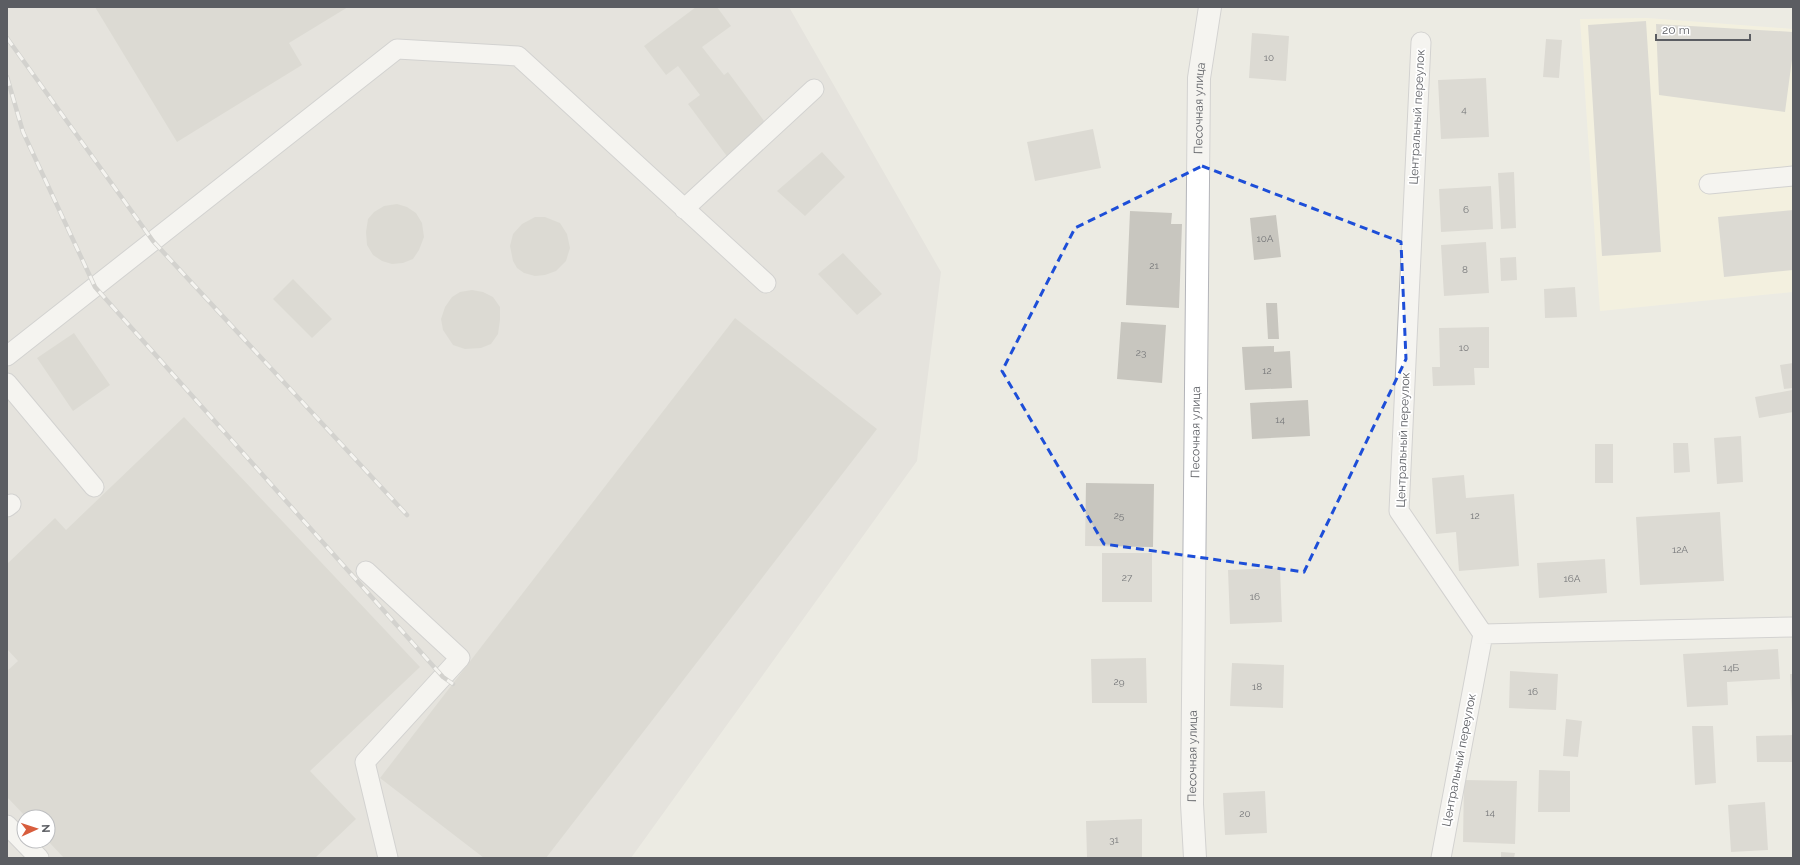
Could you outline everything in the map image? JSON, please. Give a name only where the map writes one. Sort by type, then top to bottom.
[{"type":"street","name":"Песочная улица","points":[[1195,858],[1192,804],[1199,78],[1210,7]]},
{"type":"lane","name":"Центральный переулок","points":[[1421,42],[1399,511],[1483,634],[1441,858]]},
{"type":"lane","points":[[7,356],[397,49],[518,56],[766,284]]},
{"type":"lane","points":[[684,209],[814,89]]},
{"type":"lane","points":[[1709,184],[1793,176]]},
{"type":"lane","points":[[7,383],[94,487]]},
{"type":"lane","points":[[366,571],[460,658],[366,762],[388,858]]},
{"type":"lane","points":[[1483,634],[1793,627]]},
{"type":"lane","points":[[7,825],[39,858]]},
{"type":"highlighted area","points":[[1202,166],[1401,242],[1406,359],[1304,572],[1104,544],[1002,371],[1075,228]]},
{"type":"shaded area","points":[[7,7],[789,7],[941,272],[917,461],[631,858],[7,858]]},
{"type":"shaded area","points":[[1647,18],[1793,29],[1793,292],[1600,311],[1580,19]]},
{"type":"building","points":[[95,7],[348,7],[289,43],[302,65],[177,142]]},
{"type":"building","points":[[696,7],[717,7],[731,26],[702,47],[724,75],[728,72],[770,129],[729,159],[688,104],[700,95],[678,66],[666,75],[644,46]]},
{"type":"building","points":[[1646,21],[1661,252],[1602,256],[1588,25]]},
{"type":"building","points":[[1656,24],[1793,32],[1793,52],[1785,112],[1659,95]]},
{"type":"building","points":[[1252,33],[1289,36],[1286,81],[1249,78]]},
{"type":"building","points":[[1546,39],[1562,40],[1559,78],[1543,77]]},
{"type":"building","points":[[1486,78],[1489,137],[1441,139],[1438,80]]},
{"type":"building","points":[[1093,129],[1101,168],[1035,181],[1027,142]]},
{"type":"building","points":[[822,152],[845,177],[805,216],[777,191]]},
{"type":"building","points":[[1514,172],[1516,228],[1501,229],[1498,173]]},
{"type":"building","points":[[1491,186],[1493,229],[1441,232],[1439,189]]},
{"type":"building","points":[[397,204],[407,207],[416,213],[422,223],[424,237],[419,250],[413,259],[403,263],[392,264],[382,261],[373,255],[367,245],[366,232],[368,219],[374,212],[384,206]]},
{"type":"building","points":[[1793,210],[1793,270],[1724,277],[1718,217]]},
{"type":"building","points":[[1130,211],[1172,213],[1171,224],[1182,224],[1179,308],[1126,305]]},
{"type":"building","points":[[1276,215],[1281,257],[1254,260],[1250,218]]},
{"type":"building","points":[[535,217],[545,217],[560,223],[567,234],[570,248],[566,261],[556,271],[545,275],[535,276],[524,273],[517,268],[513,261],[510,246],[513,234],[522,224]]},
{"type":"building","points":[[1486,242],[1489,293],[1444,296],[1441,245]]},
{"type":"building","points":[[843,253],[882,294],[857,315],[818,274]]},
{"type":"building","points":[[1516,257],[1517,280],[1501,281],[1500,258]]},
{"type":"building","points":[[293,279],[332,319],[312,338],[273,299]]},
{"type":"building","points":[[1575,287],[1577,317],[1545,318],[1544,289]]},
{"type":"building","points":[[472,290],[483,292],[493,297],[500,307],[500,320],[498,334],[491,344],[481,348],[465,349],[453,345],[443,330],[441,319],[445,307],[452,297],[460,292]]},
{"type":"building","points":[[1266,303],[1277,303],[1279,339],[1268,339]]},
{"type":"building","points":[[735,318],[877,429],[546,858],[484,858],[380,778]]},
{"type":"building","points":[[1121,322],[1166,325],[1162,383],[1117,379]]},
{"type":"building","points":[[1489,327],[1489,368],[1474,368],[1475,385],[1433,386],[1432,367],[1440,367],[1439,328]]},
{"type":"building","points":[[74,333],[110,385],[73,411],[37,358]]},
{"type":"building","points":[[1274,346],[1274,352],[1290,351],[1292,388],[1245,390],[1242,347]]},
{"type":"building","points":[[1793,363],[1793,388],[1784,389],[1780,365]]},
{"type":"building","points":[[1792,390],[1793,412],[1759,418],[1755,397]]},
{"type":"building","points":[[1308,400],[1310,436],[1252,439],[1250,403]]},
{"type":"building","points":[[184,417],[420,667],[310,771],[356,819],[315,858],[64,858],[56,849],[56,809],[18,809],[7,797],[7,671],[18,661],[7,649],[7,564],[55,518],[66,530]]},
{"type":"building","points":[[1741,436],[1743,482],[1717,484],[1714,438]]},
{"type":"building","points":[[1673,443],[1688,443],[1690,472],[1674,473]]},
{"type":"building","points":[[1595,444],[1613,444],[1613,483],[1595,483]]},
{"type":"building","points":[[1464,475],[1466,498],[1514,494],[1519,566],[1459,571],[1456,532],[1436,534],[1432,478]]},
{"type":"building","points":[[1086,483],[1154,484],[1153,547],[1085,546]]},
{"type":"building","points":[[1720,512],[1724,581],[1640,585],[1636,517]]},
{"type":"building","points":[[1102,553],[1152,553],[1152,602],[1102,602]]},
{"type":"building","points":[[1605,559],[1607,593],[1539,598],[1537,563]]},
{"type":"building","points":[[1280,568],[1282,622],[1230,624],[1228,570]]},
{"type":"building","points":[[1778,649],[1780,679],[1727,682],[1728,705],[1687,707],[1683,654]]},
{"type":"building","points":[[1146,658],[1147,703],[1092,703],[1091,659]]},
{"type":"building","points":[[1232,663],[1284,665],[1283,708],[1230,706]]},
{"type":"building","points":[[1510,671],[1558,674],[1556,710],[1509,708]]},
{"type":"building","points":[[1790,674],[1793,674],[1792,711]]},
{"type":"building","points":[[1566,719],[1582,721],[1578,757],[1563,756]]},
{"type":"building","points":[[1692,726],[1713,726],[1716,783],[1695,785]]},
{"type":"building","points":[[1793,735],[1793,762],[1757,762],[1756,736]]},
{"type":"building","points":[[1539,770],[1570,771],[1570,812],[1538,812]]},
{"type":"building","points":[[1464,780],[1517,781],[1515,844],[1463,842]]},
{"type":"building","points":[[1265,791],[1267,833],[1225,835],[1223,793]]},
{"type":"building","points":[[1765,802],[1768,850],[1731,852],[1728,805]]},
{"type":"building","points":[[1142,819],[1142,858],[1087,858],[1086,821]]},
{"type":"building","points":[[1501,852],[1515,853],[1514,858],[1501,858]]},
{"type":"railway","points":[[7,38],[153,241],[407,515]]},
{"type":"railway","points":[[7,77],[23,132],[95,287],[443,677],[453,684]]}]
